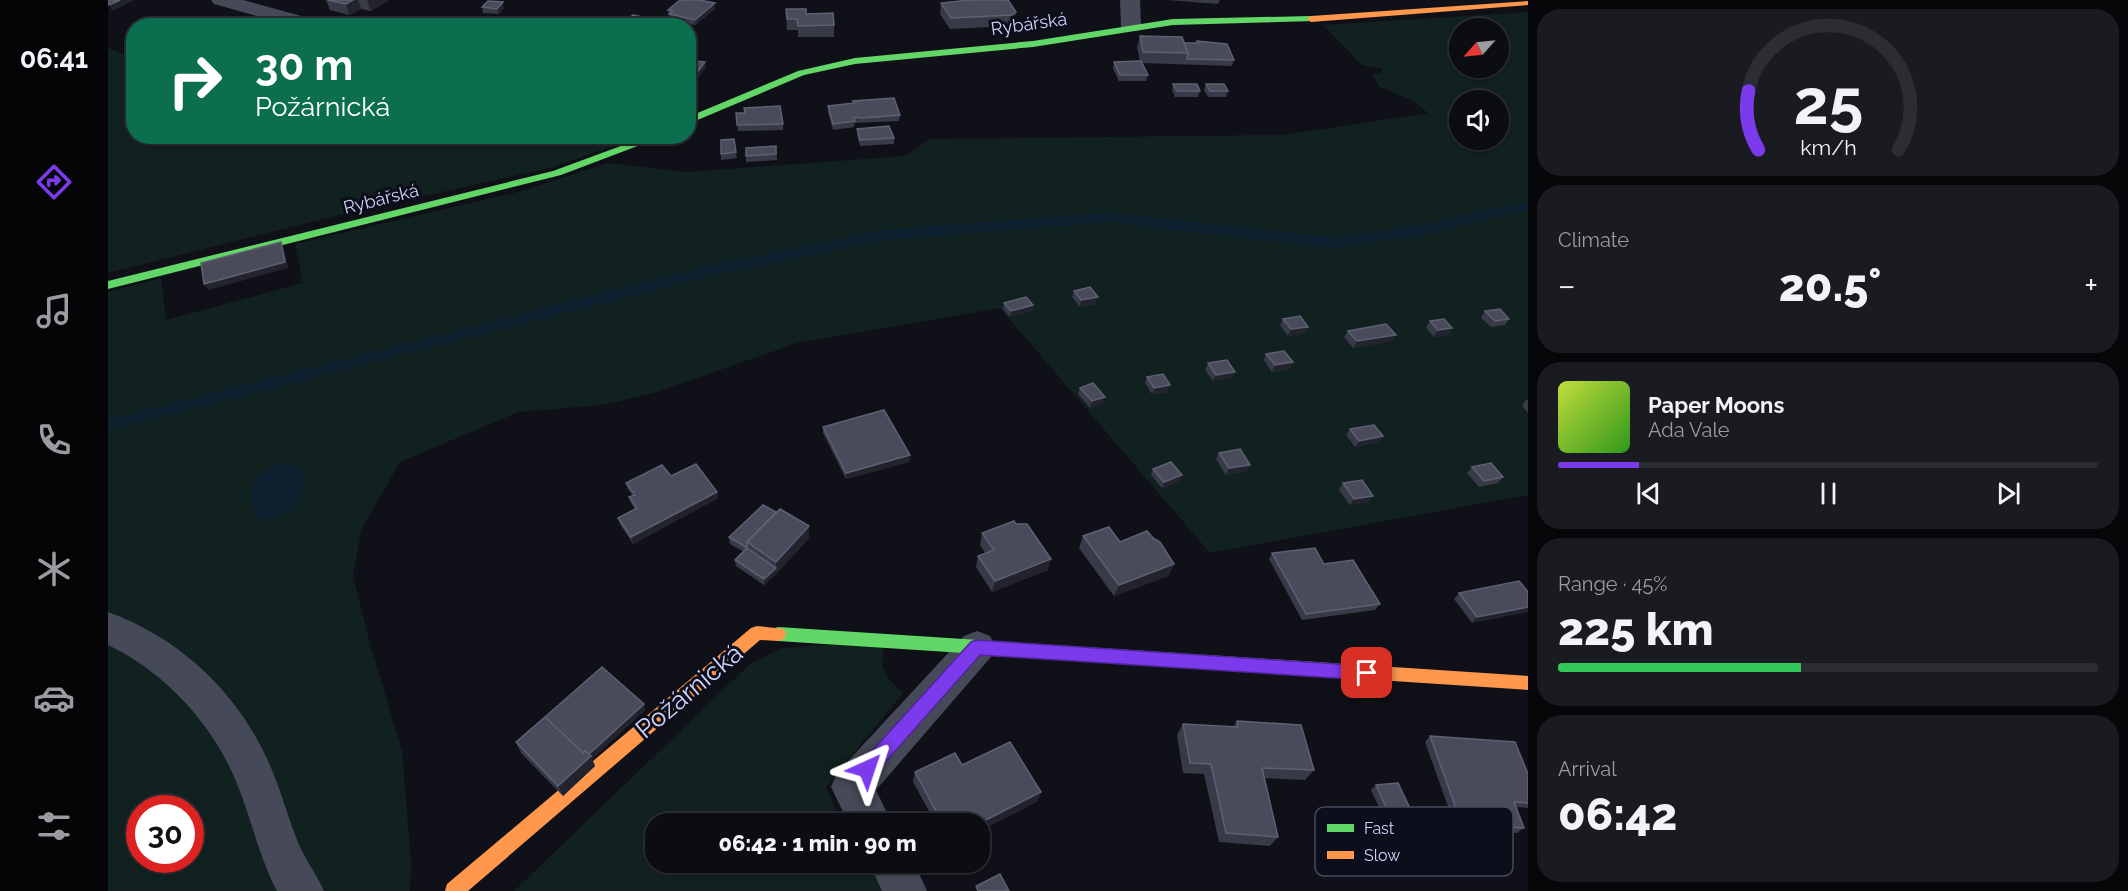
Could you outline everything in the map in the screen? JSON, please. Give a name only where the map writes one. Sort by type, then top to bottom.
[{"type":"street","points":[[221,0],[287,18]]},
{"type":"street","points":[[1130,0],[1131,27]]},
{"type":"street","name":"Rybářská","points":[[696,118],[801,73],[855,61],[1033,44],[1173,22],[1331,18],[1528,3]]},
{"type":"street","name":"Rybářská","points":[[108,285],[557,173],[637,144]]},
{"type":"street","points":[[108,628],[127,636],[164,659],[217,710],[253,772],[281,850],[302,891]]},
{"type":"street","name":"Požárnická","points":[[453,891],[758,633],[1528,683]]},
{"type":"street","points":[[865,813],[852,787],[976,647]]},
{"type":"street","points":[[896,873],[905,891]]},
{"type":"shaded area","points":[[1528,12],[1528,495],[1210,553],[1000,308],[797,343],[654,393],[602,405],[518,412],[400,462],[361,530],[353,576],[371,647],[402,751],[411,861],[410,891],[108,891],[108,292],[161,278],[166,320],[303,283],[295,244],[518,192],[608,163],[685,172],[905,156],[930,139],[1283,135],[1428,113],[1412,100],[1380,87],[1373,77],[1374,74],[1382,72],[1382,69],[1362,65],[1323,25]]},
{"type":"shaded area","points":[[108,48],[126,55],[126,144],[618,144],[553,167],[331,217],[108,273]]},
{"type":"shaded area","points":[[886,640],[882,657],[884,670],[903,693],[826,787],[838,813],[645,813],[645,873],[876,873],[885,891],[514,891],[750,664],[782,648]]},
{"type":"water","points":[[279,463],[296,465],[305,475],[301,495],[293,509],[287,513],[259,519],[251,500],[252,486],[262,474]]},
{"type":"building","points":[[108,0],[120,0],[109,5]]},
{"type":"building","points":[[328,0],[353,0],[346,4]]},
{"type":"building","points":[[680,0],[715,3],[696,19],[669,14],[673,11],[668,10]]},
{"type":"building","points":[[1008,0],[1016,12],[1012,15],[951,18],[941,3]]},
{"type":"building","points":[[488,1],[503,2],[497,9],[482,7]]},
{"type":"building","points":[[786,9],[806,9],[806,14],[833,13],[834,25],[798,26],[797,19],[787,19]]},
{"type":"building","points":[[633,15],[648,18],[629,18]]},
{"type":"building","points":[[1140,36],[1182,37],[1188,53],[1143,52]]},
{"type":"building","points":[[1197,41],[1227,44],[1234,60],[1187,59],[1188,53],[1184,43],[1198,43]]},
{"type":"building","points":[[696,61],[705,62],[696,74]]},
{"type":"building","points":[[1141,61],[1148,75],[1120,75],[1114,62]]},
{"type":"building","points":[[1173,84],[1197,84],[1200,91],[1177,91]]},
{"type":"building","points":[[1206,84],[1224,84],[1228,91],[1210,91]]},
{"type":"building","points":[[894,98],[900,115],[854,117],[855,121],[833,124],[828,106],[855,103],[853,101]]},
{"type":"building","points":[[780,106],[783,124],[737,125],[736,113],[745,113],[744,108]]},
{"type":"building","points":[[889,126],[894,138],[860,140],[857,129]]},
{"type":"building","points":[[734,139],[736,152],[721,154],[721,140]]},
{"type":"building","points":[[776,146],[776,154],[746,156],[746,148]]},
{"type":"building","points":[[281,242],[285,262],[204,284],[201,263]]},
{"type":"building","points":[[1090,287],[1098,297],[1081,300],[1074,291]]},
{"type":"building","points":[[1026,297],[1033,305],[1011,311],[1004,303]]},
{"type":"building","points":[[1500,309],[1509,319],[1495,321],[1485,311]]},
{"type":"building","points":[[1300,316],[1308,327],[1291,329],[1283,319]]},
{"type":"building","points":[[1444,319],[1452,328],[1438,330],[1430,321]]},
{"type":"building","points":[[1386,324],[1396,335],[1357,341],[1348,331]]},
{"type":"building","points":[[1284,351],[1293,362],[1275,365],[1266,354]]},
{"type":"building","points":[[1227,360],[1235,372],[1216,375],[1208,363]]},
{"type":"building","points":[[1163,374],[1170,385],[1154,388],[1147,377]]},
{"type":"building","points":[[1093,383],[1105,397],[1092,401],[1080,388]]},
{"type":"building","points":[[884,410],[910,455],[846,473],[823,427]]},
{"type":"building","points":[[1374,425],[1383,436],[1359,441],[1350,429]]},
{"type":"building","points":[[1240,449],[1250,465],[1229,468],[1219,453]]},
{"type":"building","points":[[1171,462],[1182,475],[1164,482],[1153,469]]},
{"type":"building","points":[[1491,463],[1503,477],[1484,481],[1472,467]]},
{"type":"building","points":[[696,464],[717,492],[631,537],[618,518],[637,508],[629,497],[635,495],[626,483],[662,465],[671,476]]},
{"type":"building","points":[[1362,480],[1373,496],[1354,499],[1343,483]]},
{"type":"building","points":[[763,505],[776,512],[747,542],[747,548],[729,537]]},
{"type":"building","points":[[780,509],[809,526],[776,562],[747,542]]},
{"type":"building","points":[[1014,521],[1016,524],[1027,524],[1051,559],[995,581],[978,556],[994,550],[982,533]]},
{"type":"building","points":[[1109,527],[1120,542],[1147,531],[1160,542],[1174,564],[1119,585],[1083,536]]},
{"type":"building","points":[[747,548],[776,568],[764,579],[735,560]]},
{"type":"building","points":[[1315,548],[1324,564],[1353,560],[1380,604],[1306,614],[1272,553]]},
{"type":"building","points":[[1519,581],[1528,592],[1528,607],[1477,617],[1459,593]]},
{"type":"building","points":[[602,667],[644,704],[589,754],[585,751],[583,753],[545,717]]},
{"type":"building","points":[[545,717],[583,753],[585,751],[591,756],[558,786],[516,742]]},
{"type":"building","points":[[1237,721],[1301,725],[1314,770],[1262,768],[1278,837],[1226,833],[1211,764],[1190,763],[1183,724],[1238,727]]},
{"type":"building","points":[[1430,736],[1515,742],[1528,774],[1528,803],[1514,802],[1524,828],[1513,827],[1513,807],[1456,807]]},
{"type":"building","points":[[1010,742],[1041,792],[990,818],[990,813],[937,813],[915,772],[955,753],[962,765]]},
{"type":"building","points":[[1398,783],[1409,807],[1386,807],[1376,785]]},
{"type":"building","points":[[1000,874],[1009,891],[978,891],[976,886]]},
{"type":"waterway","points":[[1463,220],[1528,206]]},
{"type":"waterway","points":[[1071,220],[1109,217],[1136,220]]},
{"type":"waterway","points":[[108,425],[709,271],[884,235],[1089,219]]},
{"type":"waterway","points":[[1123,219],[1335,243],[1428,229],[1469,219]]},
{"type":"traffic: fast","points":[[696,118],[801,73],[855,61],[1033,44],[1173,22],[1311,19]]},
{"type":"traffic: fast","points":[[108,285],[557,173],[637,144]]},
{"type":"traffic: fast","points":[[778,634],[1393,674]]},
{"type":"traffic: slow","points":[[1311,19],[1528,3]]},
{"type":"traffic: slow","points":[[454,891],[757,633],[778,634]]},
{"type":"traffic: slow","points":[[1393,674],[1528,683]]},
{"type":"route","points":[[867,769],[976,647],[1367,673]]}]
